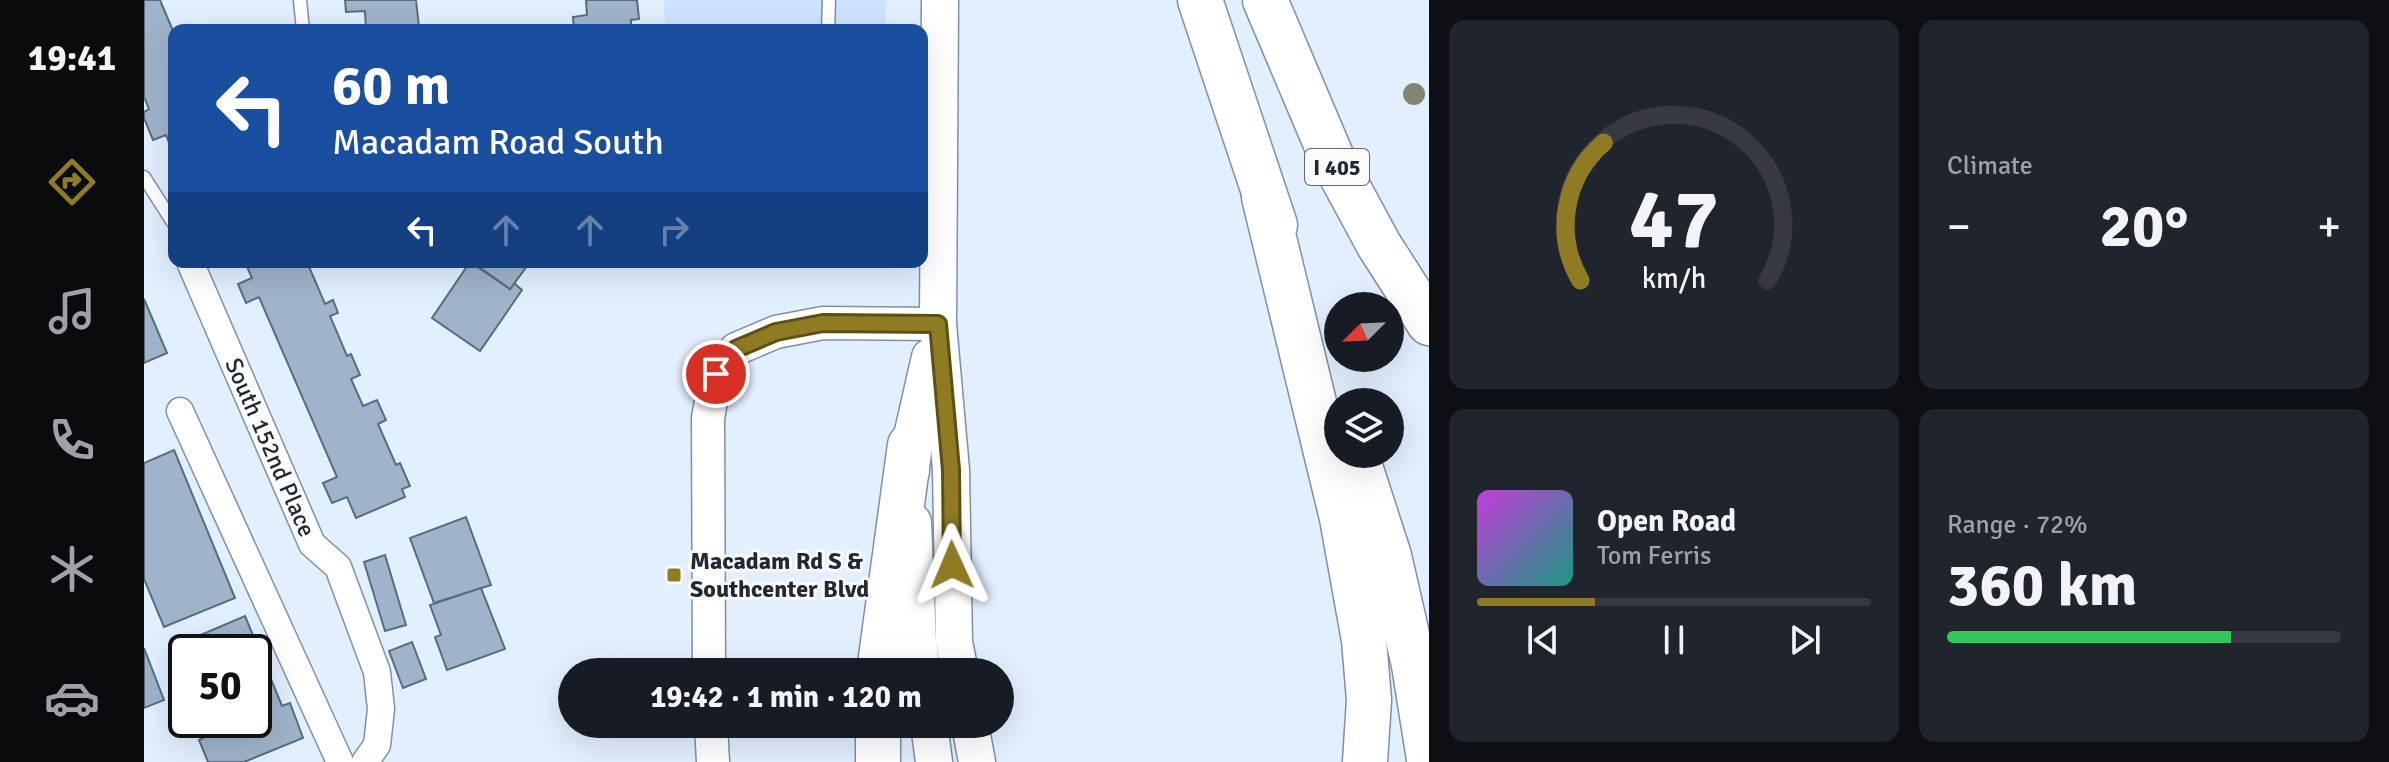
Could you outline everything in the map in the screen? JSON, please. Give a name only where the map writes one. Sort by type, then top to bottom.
[{"type":"highway","points":[[1200,0],[1264,197],[1334,388]]},
{"type":"highway","name":"I 405","points":[[1265,0],[1332,158],[1379,245],[1429,323]]},
{"type":"highway","points":[[1264,197],[1342,518],[1364,640],[1369,700],[1365,762]]},
{"type":"highway","points":[[881,658],[910,445]]},
{"type":"highway","points":[[1361,468],[1389,556],[1414,665],[1429,759]]},
{"type":"highway","points":[[878,738],[878,762]]},
{"type":"main road","points":[[940,0],[938,324],[951,470],[954,642],[957,658]]},
{"type":"main road","points":[[920,658],[910,445],[938,324]]},
{"type":"main road","points":[[931,738],[934,762]]},
{"type":"main road","points":[[973,738],[977,762]]},
{"type":"street","name":"South 152nd Place","points":[[193,268],[312,544],[338,567],[377,672],[381,709],[377,745],[365,762]]},
{"type":"street","points":[[709,658],[708,418],[716,374],[736,349],[776,332],[823,323],[938,324]]},
{"type":"street","points":[[180,411],[340,762]]},
{"type":"street","points":[[712,738],[713,762]]},
{"type":"lane","points":[[300,0],[302,24]]},
{"type":"lane","points":[[828,24],[829,0]]},
{"type":"lane","points":[[144,177],[168,215]]},
{"type":"shaded area","points":[[664,0],[887,0],[885,24],[665,24]]},
{"type":"building","points":[[144,0],[160,0],[170,24],[168,140],[166,135],[153,140],[144,118],[144,112],[149,109],[144,97]]},
{"type":"building","points":[[345,0],[416,0],[419,24],[366,24],[365,11],[346,12]]},
{"type":"building","points":[[586,0],[637,0],[639,19],[631,20],[631,24],[574,24],[573,17],[587,15]]},
{"type":"building","points":[[248,268],[310,268],[325,304],[333,300],[338,313],[330,316],[347,356],[351,354],[360,375],[351,379],[363,406],[377,400],[386,420],[378,424],[396,465],[400,463],[410,486],[402,489],[405,497],[356,518],[347,497],[332,503],[323,483],[337,477],[259,297],[246,303],[238,284],[252,278]]},
{"type":"building","points":[[466,268],[479,268],[510,289],[515,284],[522,290],[480,351],[432,318]]},
{"type":"building","points":[[480,268],[526,268],[510,289]]},
{"type":"building","points":[[144,299],[167,353],[144,363]]},
{"type":"building","points":[[174,450],[235,598],[164,627],[144,579],[144,463]]},
{"type":"building","points":[[466,517],[491,585],[434,603],[410,538]]},
{"type":"building","points":[[385,555],[406,625],[385,631],[364,562]]},
{"type":"building","points":[[481,588],[505,649],[447,670],[435,637],[441,635],[430,605]]},
{"type":"building","points":[[245,616],[252,634],[203,634]]},
{"type":"building","points":[[412,642],[426,679],[403,688],[389,651]]},
{"type":"building","points":[[144,648],[164,700],[144,708]]},
{"type":"building","points":[[272,682],[282,706],[290,703],[303,738],[244,762],[208,762],[199,740],[272,738]]},
{"type":"place","name":"Macadam Rd S & Southcenter Blvd","points":[[674,575]]},
{"type":"route","points":[[716,374],[736,349],[776,332],[823,323],[938,324],[951,470],[952,565]]}]
